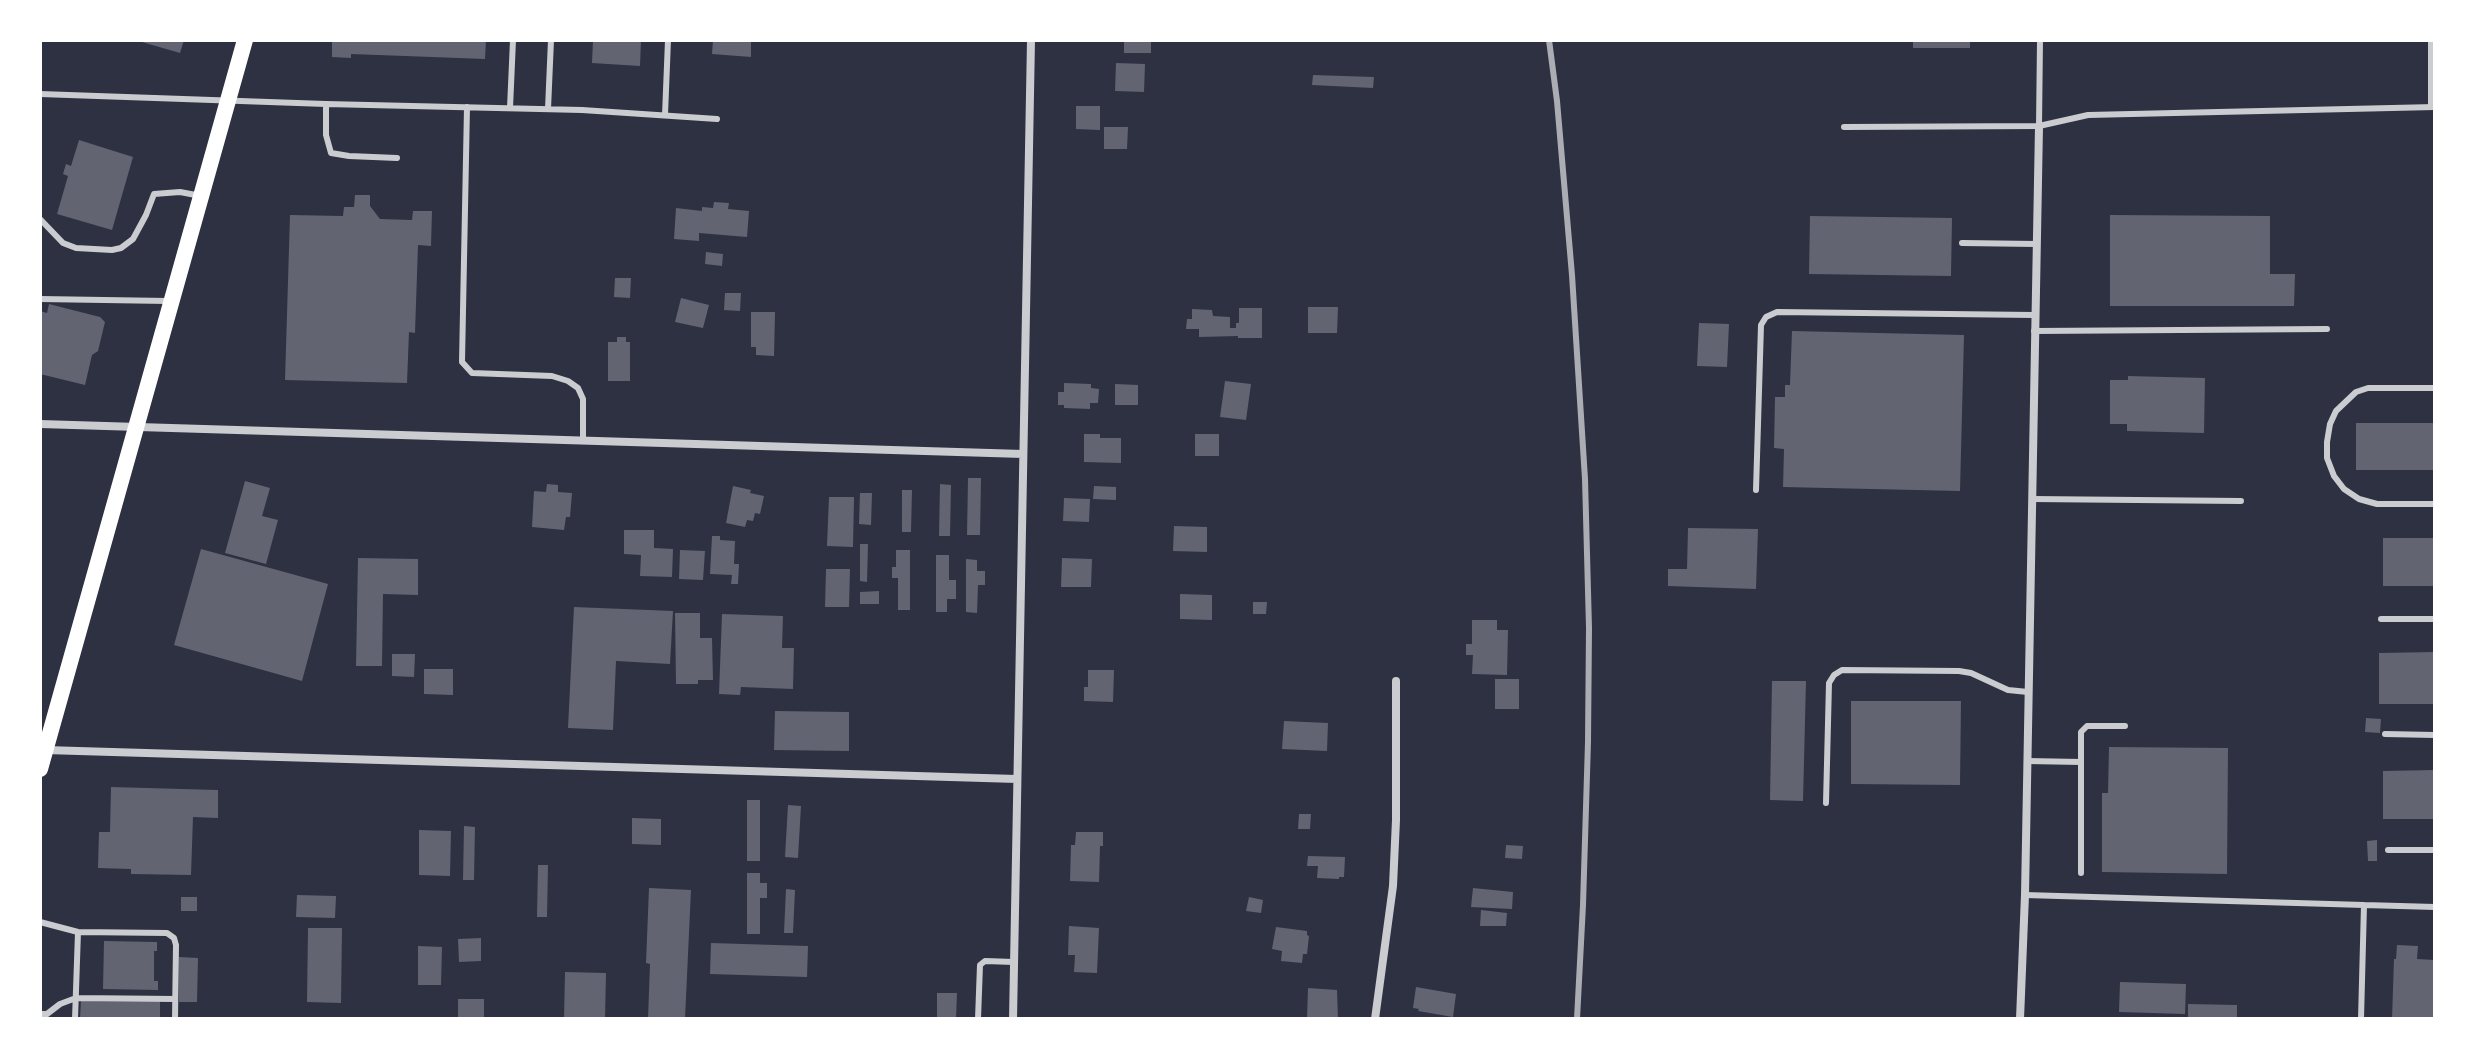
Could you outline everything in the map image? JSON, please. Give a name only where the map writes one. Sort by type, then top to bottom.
[{"type":"main road","points":[[40,769],[245,40]]},
{"type":"street","points":[[1013,1019],[1031,40]]},
{"type":"street","points":[[2020,1019],[2039,126]]},
{"type":"street","points":[[40,424],[1023,454]]},
{"type":"street","points":[[1375,1019],[1393,886],[1396,681]]},
{"type":"street","points":[[43,750],[1017,779]]},
{"type":"lane","points":[[510,108],[513,40]]},
{"type":"lane","points":[[548,109],[551,40]]},
{"type":"lane","points":[[665,115],[668,40]]},
{"type":"lane","points":[[2039,126],[2040,40]]},
{"type":"lane","points":[[1844,127],[2039,126],[2101,115],[2433,107],[2431,40]]},
{"type":"lane","points":[[40,94],[548,109],[717,119]]},
{"type":"lane","points":[[326,104],[326,135],[331,153],[397,158]]},
{"type":"lane","points":[[467,107],[462,362],[472,373],[552,376],[568,381],[578,388],[583,399],[583,440]]},
{"type":"lane","points":[[40,219],[63,243],[76,248],[112,250],[121,248],[133,239],[154,194],[180,192],[201,196]]},
{"type":"lane","points":[[1962,243],[2036,244]]},
{"type":"lane","points":[[40,299],[171,301]]},
{"type":"lane","points":[[1756,490],[1761,325],[1766,317],[1777,312],[2034,315]]},
{"type":"lane","points":[[2034,331],[2327,329]]},
{"type":"lane","points":[[2435,388],[2368,388],[2356,392],[2336,411],[2330,424],[2327,458],[2334,476],[2344,489],[2359,499],[2377,504],[2435,504]]},
{"type":"lane","points":[[2032,499],[2241,501]]},
{"type":"lane","points":[[2381,619],[2435,619]]},
{"type":"lane","points":[[1826,803],[1829,683],[1842,670],[1959,671],[1971,673],[2008,690],[2028,692]]},
{"type":"lane","points":[[2081,873],[2083,728],[2125,726]]},
{"type":"lane","points":[[2385,734],[2435,735]]},
{"type":"lane","points":[[2027,761],[2081,762]]},
{"type":"lane","points":[[2388,850],[2435,850]]},
{"type":"lane","points":[[2025,895],[2435,907]]},
{"type":"lane","points":[[2361,1019],[2364,905]]},
{"type":"lane","points":[[40,922],[78,932],[167,933],[174,938],[175,1019]]},
{"type":"lane","points":[[75,1019],[78,932]]},
{"type":"lane","points":[[978,1019],[980,965],[985,961],[1014,962]]},
{"type":"lane","points":[[40,1014],[47,1014],[60,1004],[76,998],[175,999]]},
{"type":"building","points":[[135,40],[184,40],[180,53]]},
{"type":"building","points":[[332,40],[486,40],[485,59],[351,54],[351,58],[332,57]]},
{"type":"building","points":[[593,40],[641,40],[640,66],[592,63]]},
{"type":"building","points":[[713,40],[751,40],[751,57],[712,54]]},
{"type":"building","points":[[1124,40],[1151,40],[1151,53],[1124,53]]},
{"type":"building","points":[[1913,40],[1970,40],[1970,48],[1913,48]]},
{"type":"building","points":[[1116,63],[1145,64],[1144,92],[1115,91]]},
{"type":"building","points":[[1313,75],[1374,77],[1373,88],[1312,85]]},
{"type":"building","points":[[1076,106],[1100,106],[1100,130],[1076,129]]},
{"type":"building","points":[[1104,127],[1128,127],[1127,149],[1104,149]]},
{"type":"building","points":[[79,140],[133,157],[112,230],[57,214],[68,176],[63,174],[66,164],[71,166]]},
{"type":"building","points":[[355,195],[370,195],[370,206],[380,219],[412,220],[413,211],[432,211],[431,246],[418,245],[415,333],[409,332],[407,383],[285,380],[290,215],[343,216],[344,207],[354,207]]},
{"type":"building","points":[[714,202],[729,203],[728,209],[749,211],[747,237],[699,233],[699,241],[674,239],[676,208],[702,211],[702,207],[713,208]]},
{"type":"building","points":[[2110,215],[2270,216],[2270,274],[2295,274],[2294,306],[2110,306]]},
{"type":"building","points":[[1810,216],[1952,218],[1951,276],[1809,274]]},
{"type":"building","points":[[706,252],[723,254],[722,266],[705,264]]},
{"type":"building","points":[[615,278],[631,278],[630,298],[614,297]]},
{"type":"building","points":[[725,293],[741,293],[740,311],[724,310]]},
{"type":"building","points":[[681,298],[709,305],[703,328],[675,322]]},
{"type":"building","points":[[49,304],[100,317],[105,322],[98,351],[92,355],[85,385],[40,374],[40,311],[47,313]]},
{"type":"building","points":[[1308,307],[1338,307],[1337,333],[1308,333]]},
{"type":"building","points":[[1239,308],[1262,308],[1262,338],[1199,337],[1199,329],[1186,329],[1187,319],[1192,319],[1192,309],[1212,310],[1213,316],[1230,317],[1230,328],[1236,328]]},
{"type":"building","points":[[751,312],[775,312],[774,356],[756,355],[756,347],[751,347]]},
{"type":"building","points":[[1699,323],[1729,324],[1727,367],[1697,366]]},
{"type":"building","points":[[1792,331],[1964,335],[1960,491],[1783,487],[1784,449],[1774,448],[1775,397],[1785,397],[1785,385],[1790,385]]},
{"type":"building","points":[[617,337],[626,337],[626,342],[630,342],[630,381],[608,381],[608,342],[617,342]]},
{"type":"building","points":[[2128,376],[2205,378],[2204,433],[2127,431],[2127,424],[2110,424],[2110,380],[2128,380]]},
{"type":"building","points":[[1225,381],[1251,384],[1246,420],[1220,417]]},
{"type":"building","points":[[1064,383],[1091,384],[1091,388],[1099,389],[1098,403],[1090,403],[1090,409],[1058,405],[1058,392],[1064,392]]},
{"type":"building","points":[[1115,384],[1138,385],[1138,405],[1115,405]]},
{"type":"building","points":[[2356,423],[2435,423],[2435,470],[2356,470]]},
{"type":"building","points":[[1084,434],[1121,438],[1121,463],[1084,462]]},
{"type":"building","points":[[1195,434],[1219,434],[1219,456],[1195,456]]},
{"type":"building","points":[[968,478],[981,478],[980,535],[967,535]]},
{"type":"building","points":[[245,481],[270,488],[262,516],[278,520],[266,564],[225,553]]},
{"type":"building","points":[[547,484],[558,485],[558,492],[572,493],[570,517],[566,517],[564,530],[532,527],[534,491],[546,492]]},
{"type":"building","points":[[940,484],[951,485],[950,536],[939,536]]},
{"type":"building","points":[[733,486],[764,496],[760,514],[755,513],[753,521],[747,520],[745,527],[726,523]]},
{"type":"building","points":[[1094,486],[1116,487],[1116,500],[1093,499]]},
{"type":"building","points":[[902,490],[912,490],[911,532],[902,532]]},
{"type":"building","points":[[860,493],[872,493],[871,525],[859,524]]},
{"type":"building","points":[[829,497],[854,497],[853,547],[827,546]]},
{"type":"building","points":[[1064,498],[1090,499],[1089,522],[1063,521]]},
{"type":"building","points":[[1174,526],[1207,527],[1207,552],[1173,551]]},
{"type":"building","points":[[1688,528],[1758,529],[1756,589],[1668,586],[1668,569],[1687,569]]},
{"type":"building","points":[[624,530],[654,530],[654,548],[673,549],[672,577],[640,576],[641,555],[624,554]]},
{"type":"building","points":[[712,536],[735,541],[734,564],[739,564],[738,584],[731,584],[732,575],[710,574]]},
{"type":"building","points":[[2383,538],[2435,538],[2435,586],[2383,586]]},
{"type":"building","points":[[860,544],[868,544],[867,582],[860,581]]},
{"type":"building","points":[[201,549],[328,584],[302,681],[174,645]]},
{"type":"building","points":[[680,550],[705,551],[703,580],[679,579]]},
{"type":"building","points":[[896,550],[910,550],[910,610],[898,610],[898,578],[892,578],[892,567],[896,567]]},
{"type":"building","points":[[936,555],[949,555],[949,580],[956,580],[956,599],[947,599],[947,612],[936,612]]},
{"type":"building","points":[[358,558],[418,559],[418,595],[383,594],[382,666],[356,666]]},
{"type":"building","points":[[1062,558],[1092,559],[1091,587],[1061,587]]},
{"type":"building","points":[[966,559],[977,560],[977,571],[985,571],[985,585],[978,585],[977,613],[966,612]]},
{"type":"building","points":[[826,569],[850,569],[849,607],[825,607]]},
{"type":"building","points":[[879,591],[879,604],[860,604],[860,592]]},
{"type":"building","points":[[1180,594],[1212,595],[1212,620],[1180,619]]},
{"type":"building","points":[[1253,602],[1267,602],[1266,614],[1253,614]]},
{"type":"building","points":[[574,607],[673,611],[670,664],[616,661],[613,730],[568,728]]},
{"type":"building","points":[[675,613],[700,613],[700,638],[712,638],[713,680],[676,684]]},
{"type":"building","points":[[722,614],[783,616],[782,648],[794,648],[793,689],[741,687],[740,695],[719,694]]},
{"type":"building","points":[[1472,620],[1497,620],[1497,630],[1508,630],[1507,675],[1472,674],[1473,655],[1466,655],[1466,644],[1472,644]]},
{"type":"building","points":[[2435,652],[2435,704],[2379,704],[2379,653]]},
{"type":"building","points":[[392,654],[415,654],[414,677],[392,676]]},
{"type":"building","points":[[424,669],[453,669],[453,695],[424,694]]},
{"type":"building","points":[[1088,670],[1114,670],[1113,702],[1084,701]]},
{"type":"building","points":[[1495,679],[1519,679],[1519,709],[1495,709]]},
{"type":"building","points":[[1772,681],[1806,681],[1803,801],[1770,800]]},
{"type":"building","points":[[1851,701],[1961,701],[1960,785],[1851,784]]},
{"type":"building","points":[[775,711],[849,712],[849,751],[774,750]]},
{"type":"building","points":[[2366,718],[2381,719],[2380,733],[2365,732]]},
{"type":"building","points":[[1284,721],[1328,723],[1327,751],[1282,749]]},
{"type":"building","points":[[2109,747],[2228,748],[2227,874],[2102,872],[2102,793],[2108,793]]},
{"type":"building","points":[[2435,770],[2435,819],[2383,819],[2383,771]]},
{"type":"building","points":[[111,787],[218,790],[218,818],[193,817],[191,875],[131,874],[131,869],[98,868],[99,832],[110,832]]},
{"type":"building","points":[[747,800],[760,800],[760,861],[747,861]]},
{"type":"building","points":[[788,805],[801,806],[798,858],[785,857]]},
{"type":"building","points":[[1299,814],[1311,814],[1310,829],[1298,829]]},
{"type":"building","points":[[632,818],[661,819],[661,845],[632,844]]},
{"type":"building","points":[[464,826],[475,827],[474,880],[463,880]]},
{"type":"building","points":[[419,830],[451,831],[450,876],[419,875]]},
{"type":"building","points":[[1076,832],[1103,832],[1099,882],[1070,881],[1071,845],[1075,845]]},
{"type":"building","points":[[2377,840],[2377,861],[2368,861],[2367,841]]},
{"type":"building","points":[[1506,845],[1523,846],[1522,859],[1505,858]]},
{"type":"building","points":[[1308,856],[1345,857],[1344,877],[1317,878],[1318,866],[1307,866]]},
{"type":"building","points":[[538,865],[548,865],[547,917],[537,917]]},
{"type":"building","points":[[747,873],[760,873],[760,883],[767,883],[767,898],[760,898],[760,934],[747,934]]},
{"type":"building","points":[[649,888],[691,890],[685,1019],[648,1019],[650,964],[646,963]]},
{"type":"building","points":[[1473,888],[1513,892],[1512,909],[1471,907]]},
{"type":"building","points":[[786,889],[795,890],[793,933],[784,933]]},
{"type":"building","points":[[297,895],[336,896],[335,918],[296,917]]},
{"type":"building","points":[[181,897],[197,897],[197,911],[181,911]]},
{"type":"building","points":[[1249,897],[1263,900],[1261,913],[1246,911]]},
{"type":"building","points":[[1481,910],[1507,913],[1506,926],[1480,926]]},
{"type":"building","points":[[1069,926],[1099,928],[1097,973],[1074,972],[1075,955],[1068,955]]},
{"type":"building","points":[[1276,927],[1307,931],[1307,954],[1303,954],[1302,963],[1281,961],[1282,951],[1272,949]]},
{"type":"building","points":[[308,928],[342,928],[341,1003],[307,1002]]},
{"type":"building","points":[[481,938],[481,961],[459,962],[458,939]]},
{"type":"building","points":[[104,941],[157,942],[154,981],[158,981],[158,990],[103,989]]},
{"type":"building","points":[[711,943],[808,946],[807,977],[710,974]]},
{"type":"building","points":[[2397,945],[2418,946],[2417,959],[2435,960],[2435,1019],[2392,1019]]},
{"type":"building","points":[[418,946],[442,947],[441,985],[418,985]]},
{"type":"building","points":[[179,957],[198,958],[197,1002],[179,1002]]},
{"type":"building","points":[[565,972],[606,973],[605,1019],[564,1019]]},
{"type":"building","points":[[2120,982],[2186,984],[2185,1014],[2119,1012]]},
{"type":"building","points":[[1416,987],[1456,994],[1453,1017],[1413,1008]]},
{"type":"building","points":[[1308,988],[1337,990],[1338,1019],[1307,1019]]},
{"type":"building","points":[[937,993],[957,993],[956,1019],[937,1019]]},
{"type":"building","points":[[458,999],[484,999],[484,1019],[458,1019]]},
{"type":"building","points":[[81,1000],[160,1001],[160,1019],[80,1019]]},
{"type":"building","points":[[2188,1004],[2237,1005],[2237,1019],[2188,1019]]},
{"type":"railway","points":[[1549,40],[1572,275],[1585,479],[1588,742],[1577,1019]]}]
